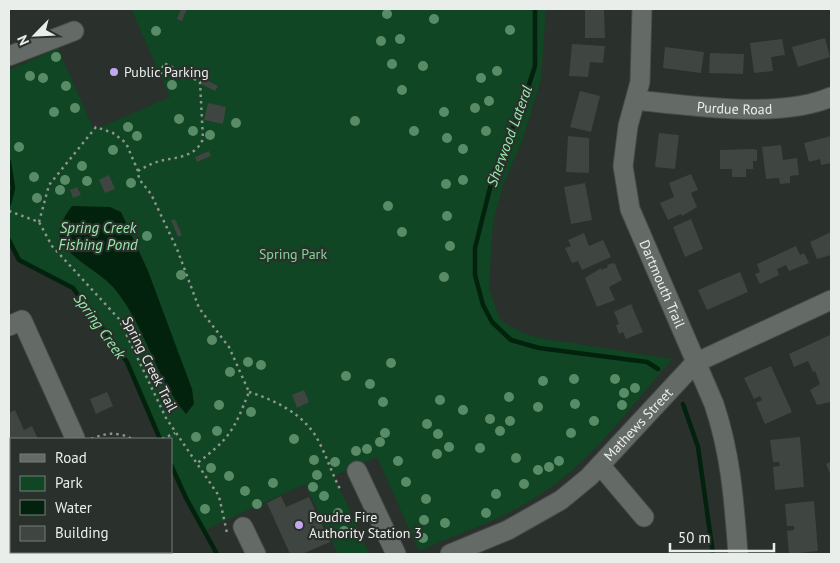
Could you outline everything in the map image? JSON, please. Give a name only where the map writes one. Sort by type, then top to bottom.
[{"type":"street","name":"Dartmouth Trail","points":[[642,9],[640,82],[625,140],[623,166],[628,202],[714,404],[724,435],[731,470],[738,554]]},
{"type":"street","points":[[9,56],[74,31]]},
{"type":"street","name":"Purdue Road","points":[[636,100],[717,109],[760,109],[798,105],[831,97]]},
{"type":"street","name":"Mathews Street","points":[[450,554],[540,514],[575,489],[600,465],[695,363],[831,300]]},
{"type":"street","points":[[9,326],[22,320],[81,438]]},
{"type":"street","points":[[600,465],[644,517]]},
{"type":"street","points":[[358,471],[396,554]]},
{"type":"street","points":[[236,532],[256,554]]},
{"type":"path","points":[[138,171],[161,161],[186,156],[201,144],[203,139],[200,82],[164,63],[160,76]]},
{"type":"path","points":[[9,212],[39,222],[49,185],[96,127],[113,133],[126,143],[138,171],[139,179],[150,194],[177,249],[199,308],[229,347],[249,392],[283,405],[312,431],[320,444],[341,491]]},
{"type":"path","name":"Spring Creek Trail","points":[[39,222],[52,246],[119,320],[175,433],[219,496],[236,532]]},
{"type":"path","points":[[196,464],[216,448],[234,429],[249,392]]},
{"type":"path","points":[[86,438],[109,433],[130,438]]},
{"type":"path","points":[[164,438],[175,433]]},
{"type":"green space","name":"Spring Park","points":[[131,9],[546,9],[541,80],[522,141],[503,186],[493,222],[489,288],[500,320],[520,332],[540,338],[672,359],[591,453],[553,485],[506,514],[419,551],[377,457],[334,476],[369,554],[338,554],[305,484],[205,530],[185,498],[172,467],[172,438],[160,438],[127,362],[72,287],[18,259],[9,237],[9,70],[58,48],[94,130],[170,97]]},
{"type":"water","name":"Spring Creek Fishing Pond","points":[[72,206],[110,207],[121,212],[148,271],[192,389],[194,404],[186,414],[166,384],[134,317],[124,302],[107,281],[76,258],[64,245],[59,233],[61,225]]},
{"type":"building","points":[[181,9],[187,9],[182,21],[177,19]]},
{"type":"building","points":[[585,9],[604,9],[605,38],[585,38]]},
{"type":"building","points":[[825,38],[830,57],[798,67],[792,47]]},
{"type":"building","points":[[782,39],[785,55],[771,57],[773,71],[754,73],[750,43]]},
{"type":"building","points":[[572,44],[605,46],[603,63],[590,62],[588,77],[569,76]]},
{"type":"building","points":[[665,47],[704,52],[701,73],[663,68]]},
{"type":"building","points":[[710,53],[744,54],[743,74],[709,73]]},
{"type":"building","points":[[204,79],[218,86],[215,91],[201,84]]},
{"type":"building","points":[[580,91],[600,96],[591,132],[570,127]]},
{"type":"building","points":[[208,103],[226,107],[223,124],[204,120]]},
{"type":"building","points":[[659,133],[679,135],[675,169],[655,167]]},
{"type":"building","points":[[568,136],[589,138],[589,173],[566,172]]},
{"type":"building","points":[[831,136],[831,163],[821,165],[820,159],[809,162],[804,143]]},
{"type":"building","points":[[781,145],[783,160],[797,158],[799,175],[790,176],[790,183],[780,184],[779,178],[766,179],[762,147]]},
{"type":"building","points":[[720,150],[757,150],[757,161],[753,161],[753,169],[746,169],[746,177],[732,177],[732,169],[720,169]]},
{"type":"building","points":[[209,151],[211,156],[197,162],[195,157]]},
{"type":"building","points":[[691,174],[698,190],[691,193],[697,207],[682,216],[681,214],[668,220],[660,203],[674,197],[669,183]]},
{"type":"building","points":[[109,175],[115,189],[105,193],[99,180]]},
{"type":"building","points":[[585,183],[592,220],[571,224],[564,187]]},
{"type":"building","points":[[77,187],[81,195],[73,198],[70,190]]},
{"type":"building","points":[[175,219],[182,235],[178,237],[171,220]]},
{"type":"building","points":[[691,219],[703,249],[685,257],[673,227]]},
{"type":"building","points":[[831,232],[831,255],[817,259],[810,242]]},
{"type":"building","points":[[584,233],[589,246],[603,240],[611,257],[582,270],[578,261],[572,263],[565,248],[571,246],[568,240]]},
{"type":"building","points":[[796,246],[800,255],[804,253],[809,263],[789,271],[786,265],[777,269],[779,275],[760,284],[755,274],[760,272],[757,264]]},
{"type":"building","points":[[613,263],[622,280],[609,287],[615,300],[597,307],[585,278]]},
{"type":"building","points":[[740,272],[748,292],[707,310],[698,290]]},
{"type":"building","points":[[631,304],[643,332],[626,339],[623,332],[619,334],[616,325],[619,324],[614,312]]},
{"type":"building","points":[[830,335],[831,402],[817,405],[810,390],[820,384],[815,371],[813,372],[808,361],[794,367],[789,354]]},
{"type":"building","points":[[771,366],[792,412],[765,424],[756,403],[762,400],[760,396],[754,399],[744,378]]},
{"type":"building","points":[[304,390],[309,402],[297,408],[292,395]]},
{"type":"building","points":[[107,392],[113,406],[96,414],[90,399]]},
{"type":"building","points":[[15,410],[24,430],[32,426],[38,438],[10,438],[10,498],[9,413]]},
{"type":"building","points":[[800,437],[804,487],[775,490],[773,467],[780,466],[779,462],[773,462],[770,440]]},
{"type":"building","points":[[831,462],[831,476],[826,464]]},
{"type":"building","name":"Poudre Fire Authority Station 3","points":[[281,496],[286,507],[309,497],[330,542],[302,554],[290,554],[267,503]]},
{"type":"building","points":[[814,501],[818,551],[789,554],[787,531],[794,530],[794,526],[787,526],[785,504]]},
{"type":"building","points":[[9,502],[10,553],[78,554],[9,554]]},
{"type":"waterway","name":"Sherwood Lateral","points":[[535,9],[535,66],[523,103],[494,172],[475,248],[475,275],[483,305],[492,322],[511,340],[539,348],[647,362],[658,369]]},
{"type":"waterway","name":"Spring Creek","points":[[9,162],[13,188],[9,204]]},
{"type":"waterway","name":"Spring Creek","points":[[9,240],[19,260],[73,288],[127,362],[160,438]]},
{"type":"waterway","name":"Sherwood Lateral","points":[[683,404],[698,447],[713,554]]},
{"type":"waterway","name":"Spring Creek","points":[[172,467],[186,498],[217,554]]},
{"type":"place","name":"Public Parking","points":[[114,72]]},
{"type":"place","name":"Poudre Fire Authority Station 3","points":[[299,525]]}]
